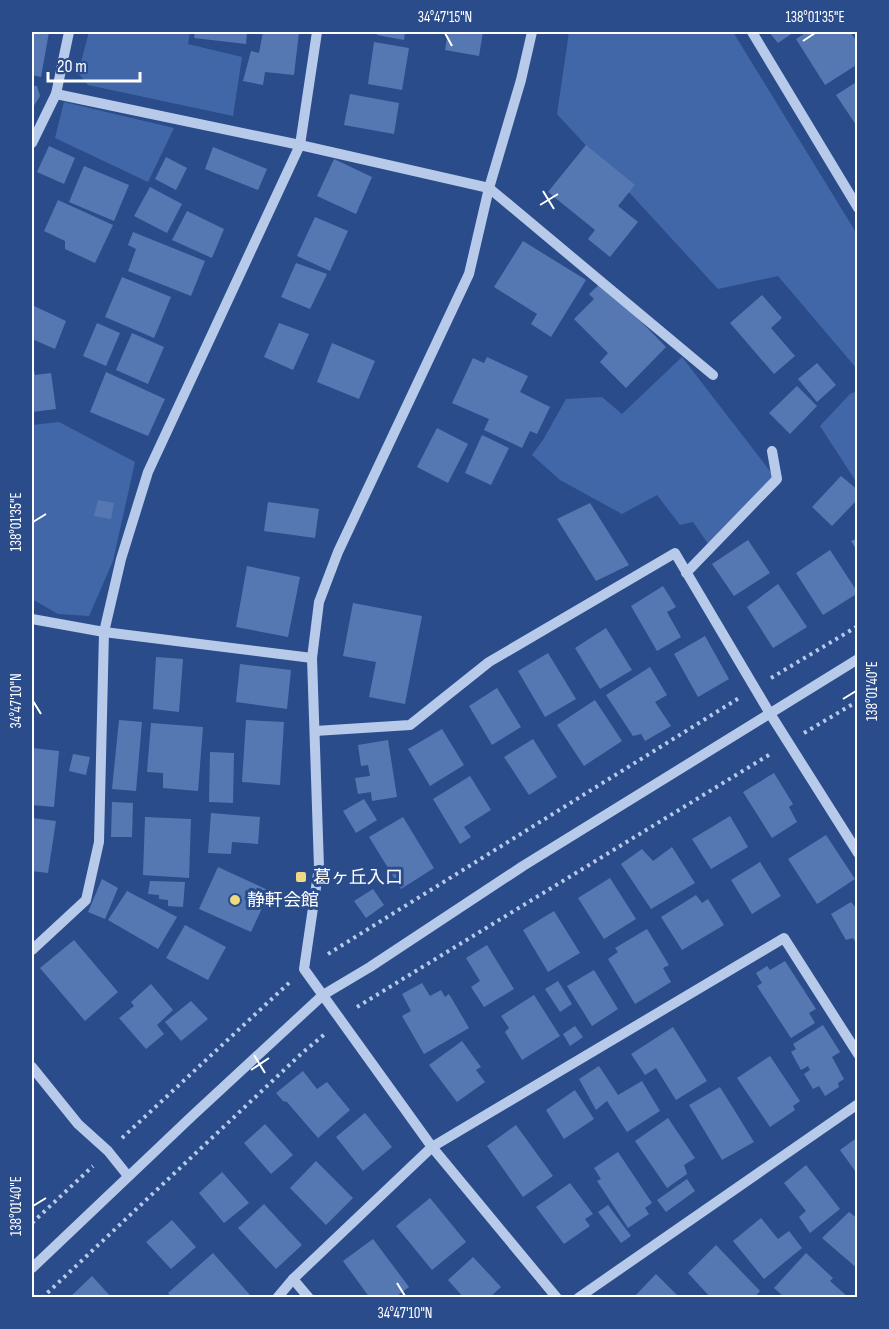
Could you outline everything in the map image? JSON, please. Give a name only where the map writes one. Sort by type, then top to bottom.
[{"type":"street","points":[[32,143],[56,94],[69,32]]},
{"type":"street","points":[[32,950],[86,900],[99,842],[104,632],[120,559],[148,472],[300,145],[317,32]]},
{"type":"street","points":[[531,32],[521,80],[489,188],[469,274],[334,562],[319,603],[312,658],[319,867],[304,969],[432,1147],[556,1298]]},
{"type":"street","points":[[752,32],[858,208]]},
{"type":"street","points":[[56,94],[300,145],[489,188],[712,375]]},
{"type":"street","points":[[686,573],[777,479],[772,452]]},
{"type":"street","points":[[315,731],[410,725],[489,662],[675,553],[769,712],[858,853]]},
{"type":"street","points":[[32,619],[104,632],[312,658]]},
{"type":"street","points":[[32,1268],[323,995],[370,968],[523,866],[858,659]]},
{"type":"street","points":[[276,1298],[293,1279],[432,1147],[784,938],[858,1054]]},
{"type":"street","points":[[32,1066],[78,1124],[108,1151],[128,1176]]},
{"type":"street","points":[[578,1298],[858,1104]]},
{"type":"street","points":[[293,1279],[309,1298]]},
{"type":"path","points":[[42,1298],[301,1054],[363,1002],[858,701]]},
{"type":"shaded area","points":[[89,32],[190,32],[188,44],[242,57],[233,116],[88,85],[78,73]]},
{"type":"shaded area","points":[[569,32],[733,32],[857,234],[857,369],[778,276],[718,289],[557,114]]},
{"type":"shaded area","points":[[64,102],[174,128],[148,182],[55,138]]},
{"type":"shaded area","points":[[682,357],[780,484],[711,548],[693,522],[680,525],[657,495],[622,514],[560,480],[532,455],[566,399],[602,397],[622,414]]},
{"type":"shaded area","points":[[857,391],[857,483],[820,426],[850,394]]},
{"type":"shaded area","points":[[59,422],[135,462],[113,561],[89,616],[58,614],[32,599],[32,425]]},
{"type":"building","points":[[32,32],[49,32],[41,77],[32,75]]},
{"type":"building","points":[[195,32],[247,32],[246,44],[194,38]]},
{"type":"building","points":[[263,32],[299,32],[294,75],[265,72],[263,85],[243,81],[251,51],[259,53]]},
{"type":"building","points":[[378,32],[405,32],[404,40],[377,35]]},
{"type":"building","points":[[448,32],[483,32],[479,56],[445,50]]},
{"type":"building","points":[[769,32],[794,32],[778,43]]},
{"type":"building","points":[[807,32],[850,32],[858,43],[858,64],[825,85],[796,39]]},
{"type":"building","points":[[374,42],[409,48],[402,90],[368,84]]},
{"type":"building","points":[[858,81],[858,128],[836,95]]},
{"type":"building","points":[[32,86],[37,86],[40,96],[32,109]]},
{"type":"building","points":[[350,94],[399,103],[394,134],[344,125]]},
{"type":"building","points":[[586,145],[635,185],[618,206],[638,222],[610,257],[588,239],[595,230],[548,192]]},
{"type":"building","points":[[49,146],[75,158],[64,184],[37,172]]},
{"type":"building","points":[[213,147],[267,169],[258,190],[205,169]]},
{"type":"building","points":[[166,157],[187,168],[176,190],[155,179]]},
{"type":"building","points":[[334,159],[372,177],[356,214],[317,196]]},
{"type":"building","points":[[84,166],[129,185],[114,221],[69,202]]},
{"type":"building","points":[[150,187],[182,204],[167,233],[134,216]]},
{"type":"building","points":[[58,200],[113,225],[95,263],[65,249],[65,241],[44,231]]},
{"type":"building","points":[[187,211],[224,229],[212,258],[172,240]]},
{"type":"building","points":[[315,217],[348,231],[330,271],[297,256]]},
{"type":"building","points":[[133,232],[205,261],[191,296],[128,271],[136,249],[128,245]]},
{"type":"building","points":[[523,241],[586,280],[551,337],[531,324],[537,314],[494,287]]},
{"type":"building","points":[[296,263],[327,274],[310,309],[281,297]]},
{"type":"building","points":[[122,277],[171,297],[154,338],[105,317]]},
{"type":"building","points":[[602,282],[666,347],[626,388],[600,362],[608,353],[574,319],[594,299],[589,294]]},
{"type":"building","points":[[762,295],[782,318],[771,328],[795,356],[774,374],[730,323]]},
{"type":"building","points":[[32,305],[66,321],[55,349],[32,339]]},
{"type":"building","points":[[97,323],[120,333],[106,366],[83,356]]},
{"type":"building","points":[[279,323],[309,334],[293,370],[264,357]]},
{"type":"building","points":[[132,333],[164,347],[148,384],[116,370]]},
{"type":"building","points":[[332,343],[375,361],[359,399],[317,382]]},
{"type":"building","points":[[487,357],[528,376],[520,392],[550,407],[537,434],[530,431],[522,448],[484,430],[489,419],[452,403],[473,358],[484,363]]},
{"type":"building","points":[[32,362],[35,375],[51,373],[56,409],[32,412]]},
{"type":"building","points":[[817,363],[836,385],[817,402],[798,379]]},
{"type":"building","points":[[106,372],[165,399],[148,436],[90,412]]},
{"type":"building","points":[[797,386],[817,406],[790,434],[769,413]]},
{"type":"building","points":[[437,428],[468,444],[448,483],[417,467]]},
{"type":"building","points":[[482,435],[509,448],[491,485],[465,473]]},
{"type":"building","points":[[841,476],[858,490],[858,499],[832,526],[812,507]]},
{"type":"building","points":[[98,500],[114,503],[111,519],[94,516]]},
{"type":"building","points":[[268,502],[319,509],[315,538],[264,531]]},
{"type":"building","points":[[590,503],[629,565],[596,581],[557,519]]},
{"type":"building","points":[[858,538],[858,552],[851,541]]},
{"type":"building","points":[[748,540],[770,573],[734,596],[712,564]]},
{"type":"building","points":[[830,550],[858,593],[823,615],[796,573]]},
{"type":"building","points":[[247,566],[300,577],[288,637],[236,627]]},
{"type":"building","points":[[778,584],[807,627],[773,648],[747,607]]},
{"type":"building","points":[[663,586],[676,607],[667,612],[681,637],[657,651],[631,606]]},
{"type":"building","points":[[353,603],[422,616],[405,704],[369,697],[376,662],[343,656]]},
{"type":"building","points":[[606,628],[632,670],[600,689],[575,648]]},
{"type":"building","points":[[705,636],[729,679],[698,697],[674,654]]},
{"type":"building","points":[[548,653],[576,699],[545,717],[518,671]]},
{"type":"building","points":[[156,657],[183,659],[179,712],[153,709]]},
{"type":"building","points":[[240,664],[291,670],[287,709],[236,702]]},
{"type":"building","points":[[650,667],[667,695],[655,702],[671,726],[645,741],[641,734],[633,736],[606,695]]},
{"type":"building","points":[[497,688],[521,727],[492,745],[469,706]]},
{"type":"building","points":[[595,700],[622,741],[584,766],[557,725]]},
{"type":"building","points":[[119,720],[142,722],[136,791],[112,789]]},
{"type":"building","points":[[246,720],[284,722],[280,785],[242,782]]},
{"type":"building","points":[[151,723],[203,727],[198,791],[163,788],[163,773],[147,772]]},
{"type":"building","points":[[442,729],[464,765],[430,786],[408,749]]},
{"type":"building","points":[[533,739],[557,777],[529,795],[504,757]]},
{"type":"building","points":[[388,740],[397,797],[372,801],[371,792],[358,794],[355,778],[370,776],[368,765],[361,766],[358,745]]},
{"type":"building","points":[[32,748],[59,751],[54,807],[32,805]]},
{"type":"building","points":[[210,752],[234,753],[233,803],[209,802]]},
{"type":"building","points":[[73,754],[90,757],[86,775],[69,771]]},
{"type":"building","points":[[774,773],[793,804],[789,807],[797,822],[772,838],[743,792]]},
{"type":"building","points":[[470,776],[491,810],[464,827],[471,837],[460,844],[433,799]]},
{"type":"building","points":[[364,799],[377,820],[356,833],[343,811]]},
{"type":"building","points":[[112,802],[133,803],[132,837],[111,837]]},
{"type":"building","points":[[211,813],[260,817],[258,844],[232,842],[231,854],[208,853]]},
{"type":"building","points":[[730,816],[748,847],[711,869],[692,839]]},
{"type":"building","points":[[145,817],[191,819],[189,878],[143,875]]},
{"type":"building","points":[[403,817],[434,868],[401,889],[369,837]]},
{"type":"building","points":[[32,818],[56,821],[48,873],[32,871]]},
{"type":"building","points":[[826,835],[855,879],[817,904],[788,859]]},
{"type":"building","points":[[672,847],[695,883],[651,909],[621,864],[642,849],[653,861]]},
{"type":"building","points":[[760,862],[781,896],[752,914],[731,880]]},
{"type":"building","name":"静軒会館","points":[[218,867],[270,891],[251,932],[199,909]]},
{"type":"building","points":[[610,878],[636,919],[604,939],[578,898]]},
{"type":"building","points":[[102,879],[118,888],[105,919],[88,912]]},
{"type":"building","points":[[150,881],[185,882],[183,907],[168,906],[168,900],[159,899],[159,895],[148,894]]},
{"type":"building","points":[[373,889],[384,905],[366,918],[354,901]]},
{"type":"building","points":[[127,891],[177,917],[158,949],[108,920]]},
{"type":"building","points":[[696,895],[702,903],[708,899],[724,925],[682,950],[661,917]]},
{"type":"building","points":[[851,902],[858,910],[858,947],[853,938],[846,940],[831,914]]},
{"type":"building","points":[[554,911],[580,953],[548,972],[523,930]]},
{"type":"building","points":[[185,925],[226,947],[208,980],[166,958]]},
{"type":"building","points":[[647,929],[669,965],[663,968],[671,982],[635,1004],[608,959],[618,952],[615,948]]},
{"type":"building","points":[[74,940],[118,992],[85,1021],[40,968]]},
{"type":"building","points":[[487,945],[514,989],[484,1007],[471,987],[480,981],[466,958]]},
{"type":"building","points":[[785,961],[816,1009],[809,1013],[815,1023],[791,1038],[757,986],[762,983],[756,973],[767,966],[770,970]]},
{"type":"building","points":[[594,970],[618,1009],[592,1026],[567,986]]},
{"type":"building","points":[[558,981],[572,1004],[560,1012],[545,989]]},
{"type":"building","points":[[422,983],[430,996],[441,990],[445,997],[449,994],[469,1028],[424,1054],[402,1016],[411,1011],[402,994]]},
{"type":"building","points":[[151,984],[173,1010],[157,1025],[164,1034],[146,1049],[119,1018],[134,1006],[131,1002]]},
{"type":"building","points":[[534,995],[560,1036],[522,1060],[505,1032],[509,1028],[501,1016]]},
{"type":"building","points":[[191,1001],[208,1019],[181,1041],[165,1022]]},
{"type":"building","points":[[823,1025],[840,1052],[832,1057],[844,1079],[838,1083],[839,1087],[825,1096],[819,1086],[813,1089],[804,1074],[810,1070],[808,1066],[801,1070],[791,1052],[796,1049],[793,1044]]},
{"type":"building","points":[[575,1026],[583,1037],[570,1046],[563,1034]]},
{"type":"building","points":[[673,1027],[707,1081],[676,1100],[656,1068],[645,1075],[631,1054]]},
{"type":"building","points":[[462,1041],[481,1067],[476,1070],[485,1082],[457,1102],[429,1065]]},
{"type":"building","points":[[770,1056],[800,1101],[793,1106],[795,1110],[770,1127],[737,1078]]},
{"type":"building","points":[[599,1066],[618,1095],[642,1081],[660,1111],[627,1132],[607,1101],[596,1110],[579,1079]]},
{"type":"building","points":[[303,1071],[317,1089],[327,1082],[350,1110],[318,1138],[287,1102],[276,1093]]},
{"type":"building","points":[[720,1087],[754,1142],[722,1160],[689,1105]]},
{"type":"building","points":[[575,1090],[594,1119],[564,1139],[546,1110]]},
{"type":"building","points":[[365,1113],[392,1147],[363,1171],[336,1137]]},
{"type":"building","points":[[668,1118],[695,1158],[684,1165],[687,1174],[667,1188],[635,1141]]},
{"type":"building","points":[[265,1124],[293,1155],[271,1174],[244,1143]]},
{"type":"building","points":[[516,1125],[553,1176],[523,1197],[487,1146]]},
{"type":"building","points":[[858,1137],[858,1175],[840,1150]]},
{"type":"building","points":[[618,1152],[652,1203],[645,1208],[649,1214],[628,1228],[597,1181],[601,1179],[594,1168]]},
{"type":"building","points":[[316,1161],[353,1198],[326,1225],[290,1188]]},
{"type":"building","points":[[806,1165],[840,1209],[810,1233],[799,1217],[806,1211],[784,1183]]},
{"type":"building","points":[[222,1172],[249,1203],[224,1223],[199,1193]]},
{"type":"building","points":[[687,1179],[695,1191],[666,1212],[657,1200]]},
{"type":"building","points":[[570,1183],[593,1214],[585,1219],[590,1226],[564,1244],[536,1207]]},
{"type":"building","points":[[430,1198],[466,1242],[432,1270],[396,1226]]},
{"type":"building","points":[[264,1204],[302,1245],[276,1269],[238,1228]]},
{"type":"building","points":[[608,1205],[631,1236],[621,1243],[598,1212]]},
{"type":"building","points":[[849,1212],[858,1219],[858,1269],[822,1238]]},
{"type":"building","points":[[761,1218],[778,1239],[789,1231],[802,1248],[764,1279],[733,1241]]},
{"type":"building","points":[[172,1220],[196,1247],[171,1269],[146,1242]]},
{"type":"building","points":[[373,1239],[409,1287],[394,1298],[370,1298],[343,1261]]},
{"type":"building","points":[[716,1245],[760,1291],[754,1298],[711,1298],[688,1273]]},
{"type":"building","points":[[213,1253],[250,1295],[248,1298],[172,1298],[168,1293]]},
{"type":"building","points":[[806,1253],[833,1278],[830,1281],[849,1298],[785,1298],[774,1288]]},
{"type":"building","points":[[473,1257],[501,1287],[489,1298],[464,1298],[448,1280]]},
{"type":"building","points":[[656,1274],[680,1298],[633,1298]]},
{"type":"building","points":[[92,1276],[112,1298],[69,1298]]},
{"type":"place","name":"葛ヶ丘入口","points":[[301,877]]},
{"type":"place","name":"静軒会館","points":[[235,900]]}]
